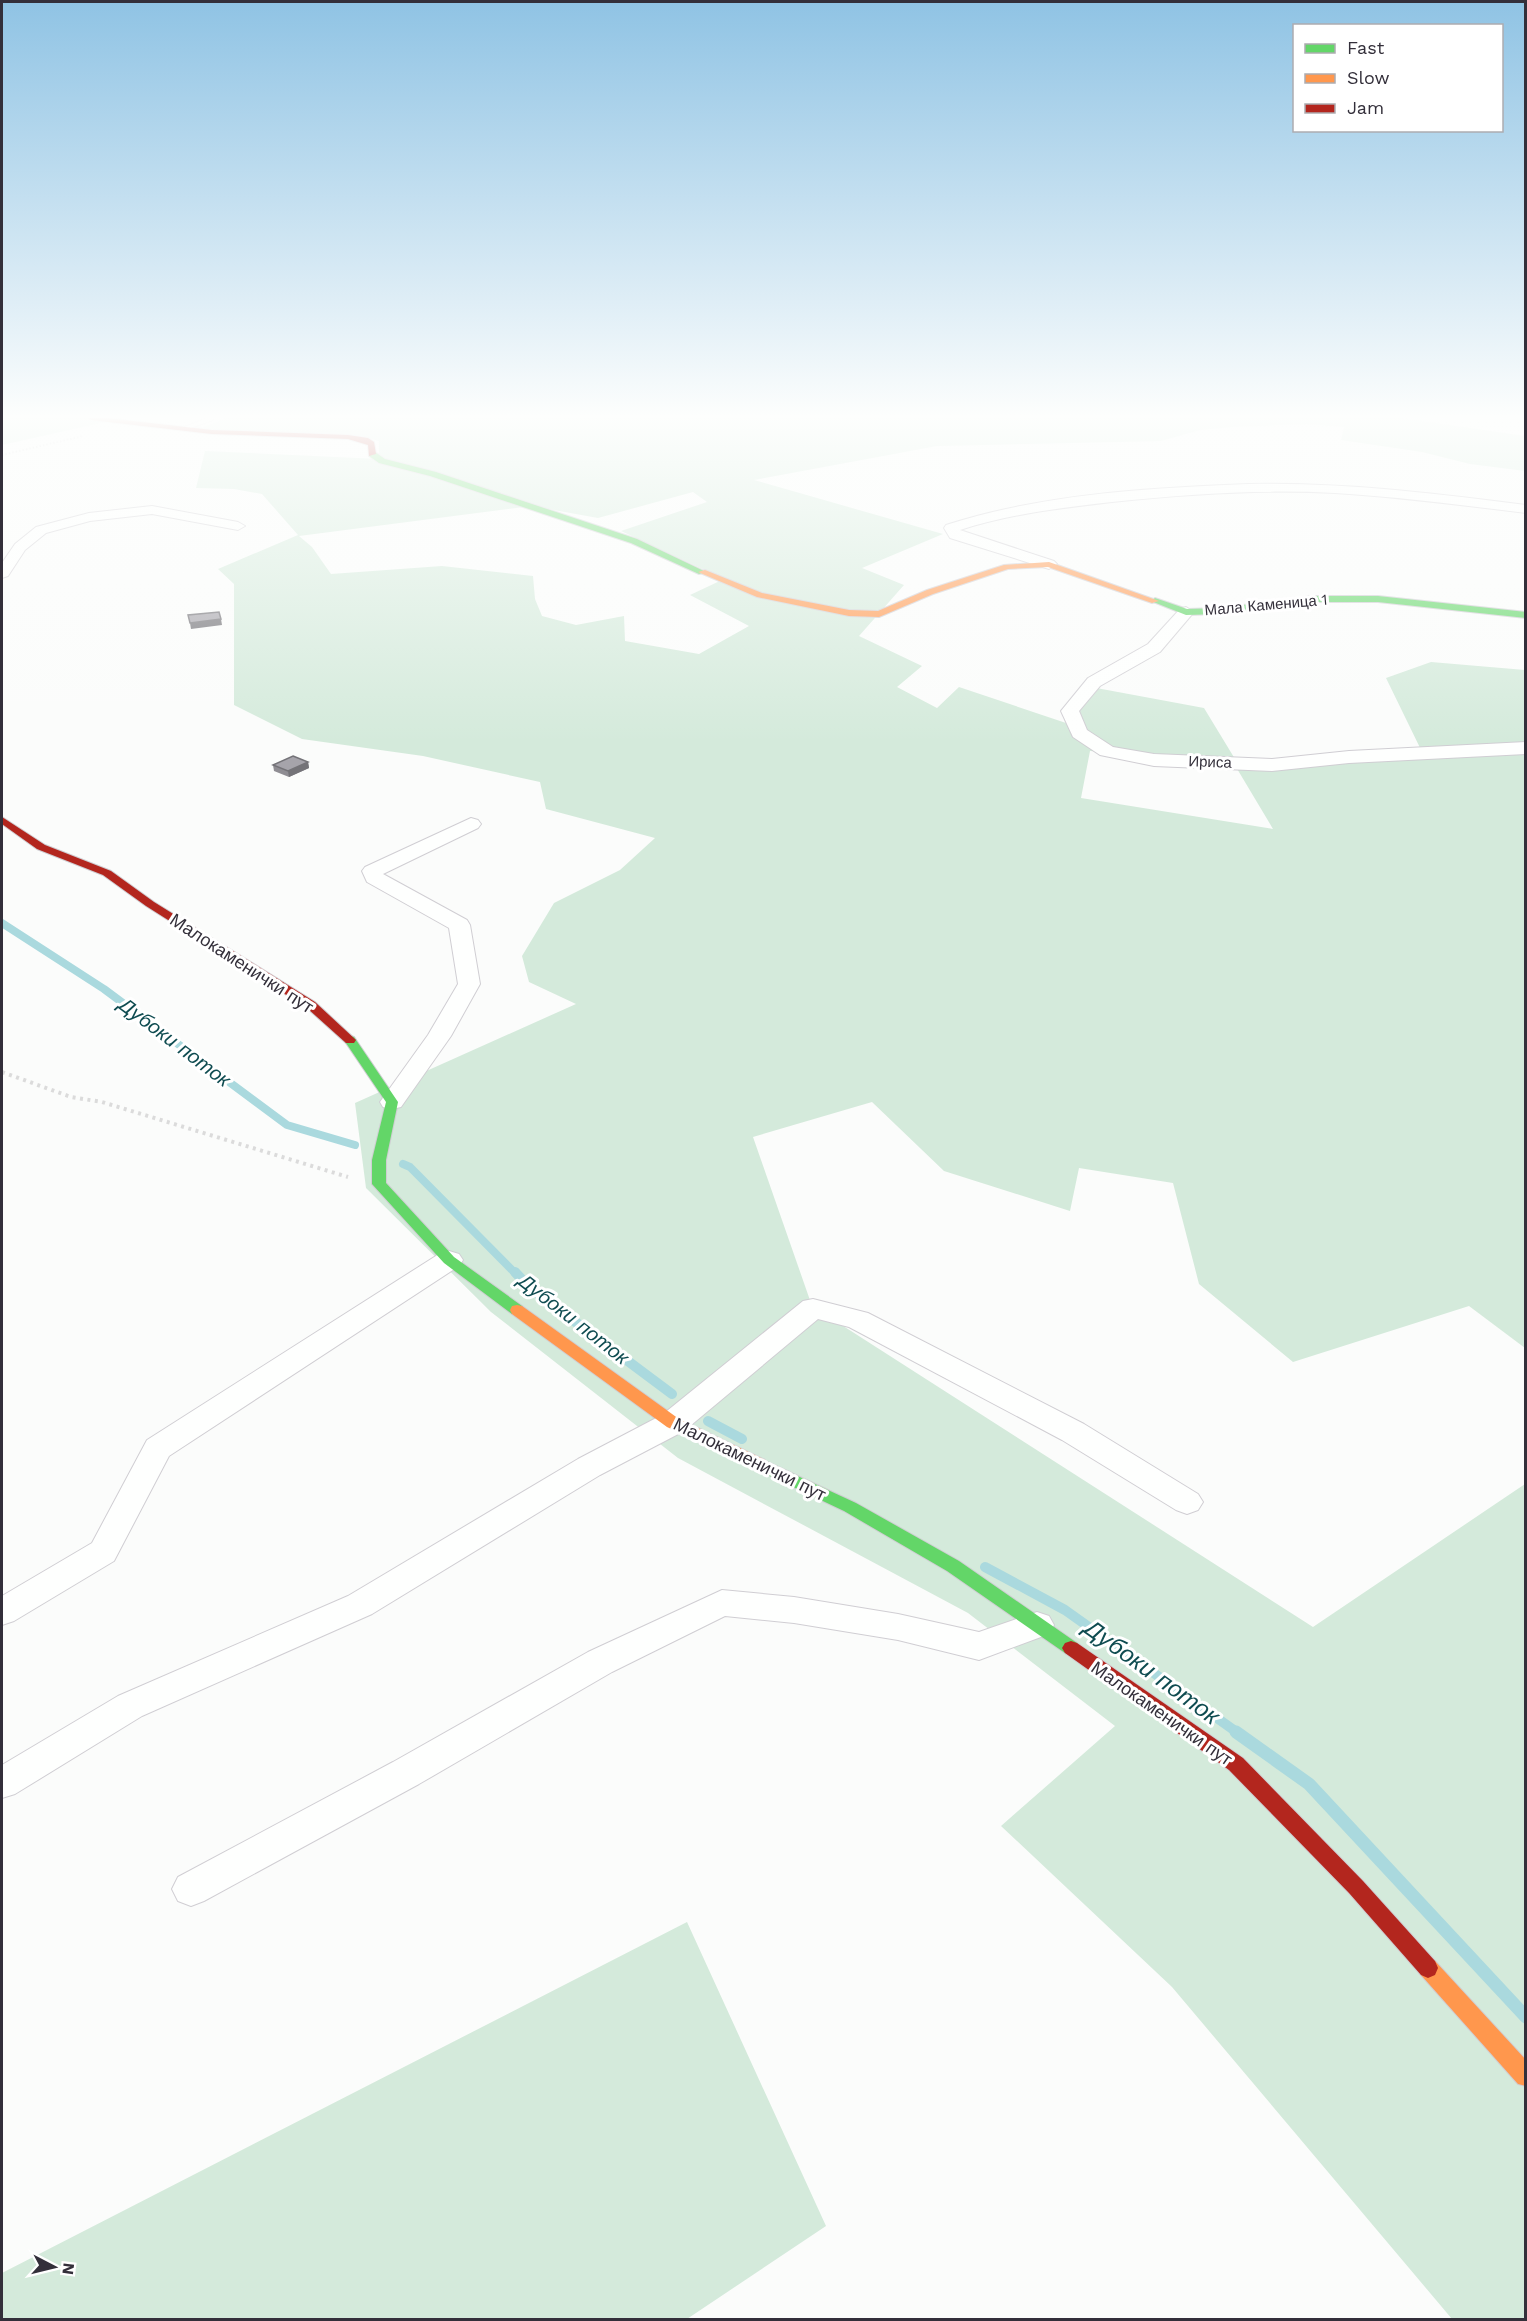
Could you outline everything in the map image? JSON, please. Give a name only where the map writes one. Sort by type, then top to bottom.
[{"type":"street","points":[[2,573],[20,547],[41,530],[55,526]]},
{"type":"street","name":"Мала Каменица 1","points":[[591,526],[633,541],[760,595],[849,613],[879,614],[930,592],[1007,567],[1049,564],[1186,612],[1220,611],[1312,599],[1378,599],[1526,615]]},
{"type":"street","points":[[958,526],[951,528],[955,535],[1049,564]]},
{"type":"street","name":"Ириса","points":[[1186,612],[1154,648],[1094,682],[1070,711],[1079,733],[1107,751],[1154,760],[1272,765],[1349,757],[1526,748]]},
{"type":"street","name":"Малокаменички пут","points":[[2,820],[41,847],[108,873],[150,904],[311,1005],[355,1045],[392,1102]]},
{"type":"street","points":[[379,1184],[379,1160],[392,1102],[439,1036],[469,984],[459,925],[374,878],[372,871],[471,824]]},
{"type":"street","name":"Малокаменички пут","points":[[379,1184],[449,1260],[673,1423],[850,1507],[953,1566],[1236,1764],[1356,1887],[1526,2076]]},
{"type":"street","points":[[2,1612],[103,1552],[158,1448],[449,1260]]},
{"type":"street","points":[[2,1783],[130,1706],[360,1605],[589,1467],[673,1423],[813,1308],[858,1320],[987,1386],[1073,1432],[1187,1502]]},
{"type":"street","points":[[191,1890],[406,1773],[600,1662],[722,1603],[794,1610],[887,1625],[979,1646],[1036,1625]]},
{"type":"path","points":[[2,1072],[71,1097],[102,1102],[331,1173],[379,1184]]},
{"type":"green space","points":[[290,526],[374,526],[299,536],[312,547],[331,574],[442,566],[533,576],[535,599],[542,616],[576,625],[624,616],[625,641],[699,654],[749,626],[690,595],[724,579],[621,531],[635,526],[916,526],[943,534],[862,568],[904,585],[859,636],[922,666],[897,687],[937,708],[959,687],[1066,723],[1091,687],[1204,708],[1235,759],[1090,751],[1081,798],[1273,829],[1236,767],[1424,756],[1386,678],[1431,662],[1525,670],[1525,1348],[1469,1306],[1293,1362],[1199,1284],[1173,1183],[1079,1168],[1070,1211],[944,1171],[872,1102],[753,1137],[812,1306],[1313,1627],[1525,1484],[1525,2319],[1452,2319],[1172,1987],[1001,1826],[1115,1726],[968,1613],[678,1458],[491,1312],[366,1188],[355,1103],[576,1004],[529,982],[522,956],[554,903],[620,870],[655,838],[546,809],[540,782],[423,756],[302,739],[234,705],[234,584],[218,569],[298,535]]},
{"type":"green space","points":[[687,1922],[826,2226],[687,2319],[2,2319],[2,2273]]},
{"type":"building","points":[[219,612],[221,619],[190,623],[188,615]]},
{"type":"building","points":[[293,756],[308,762],[288,771],[273,765]]},
{"type":"waterway","name":"Дубоки поток","points":[[2,923],[104,989],[287,1125],[355,1145]]},
{"type":"waterway","name":"Дубоки поток","points":[[403,1164],[410,1167],[516,1274]]},
{"type":"waterway","name":"Дубоки поток","points":[[515,1272],[530,1288],[672,1394]]},
{"type":"waterway","name":"Дубоки поток","points":[[708,1421],[742,1439]]},
{"type":"waterway","name":"Дубоки поток","points":[[985,1567],[1065,1610],[1238,1733]]},
{"type":"waterway","name":"Дубоки поток","points":[[1236,1732],[1309,1784],[1526,2017]]},
{"type":"traffic: fast","points":[[590,526],[634,541],[702,572]]},
{"type":"traffic: fast","points":[[1155,601],[1186,612],[1220,611],[1312,599],[1378,599],[1526,615]]},
{"type":"traffic: fast","points":[[350,1040],[392,1102],[379,1160],[379,1184],[449,1260],[517,1310]]},
{"type":"traffic: fast","points":[[759,1464],[850,1507],[953,1566],[1071,1648]]},
{"type":"traffic: slow","points":[[702,572],[760,595],[849,613],[879,614],[930,592],[1007,567],[1049,564],[1155,601]]},
{"type":"traffic: slow","points":[[517,1310],[673,1423],[759,1464]]},
{"type":"traffic: slow","points":[[1428,1968],[1526,2076]]},
{"type":"traffic: jam","points":[[2,820],[41,847],[107,873],[150,904],[311,1005],[350,1040]]},
{"type":"traffic: jam","points":[[1071,1648],[1236,1764],[1356,1887],[1428,1968]]}]
